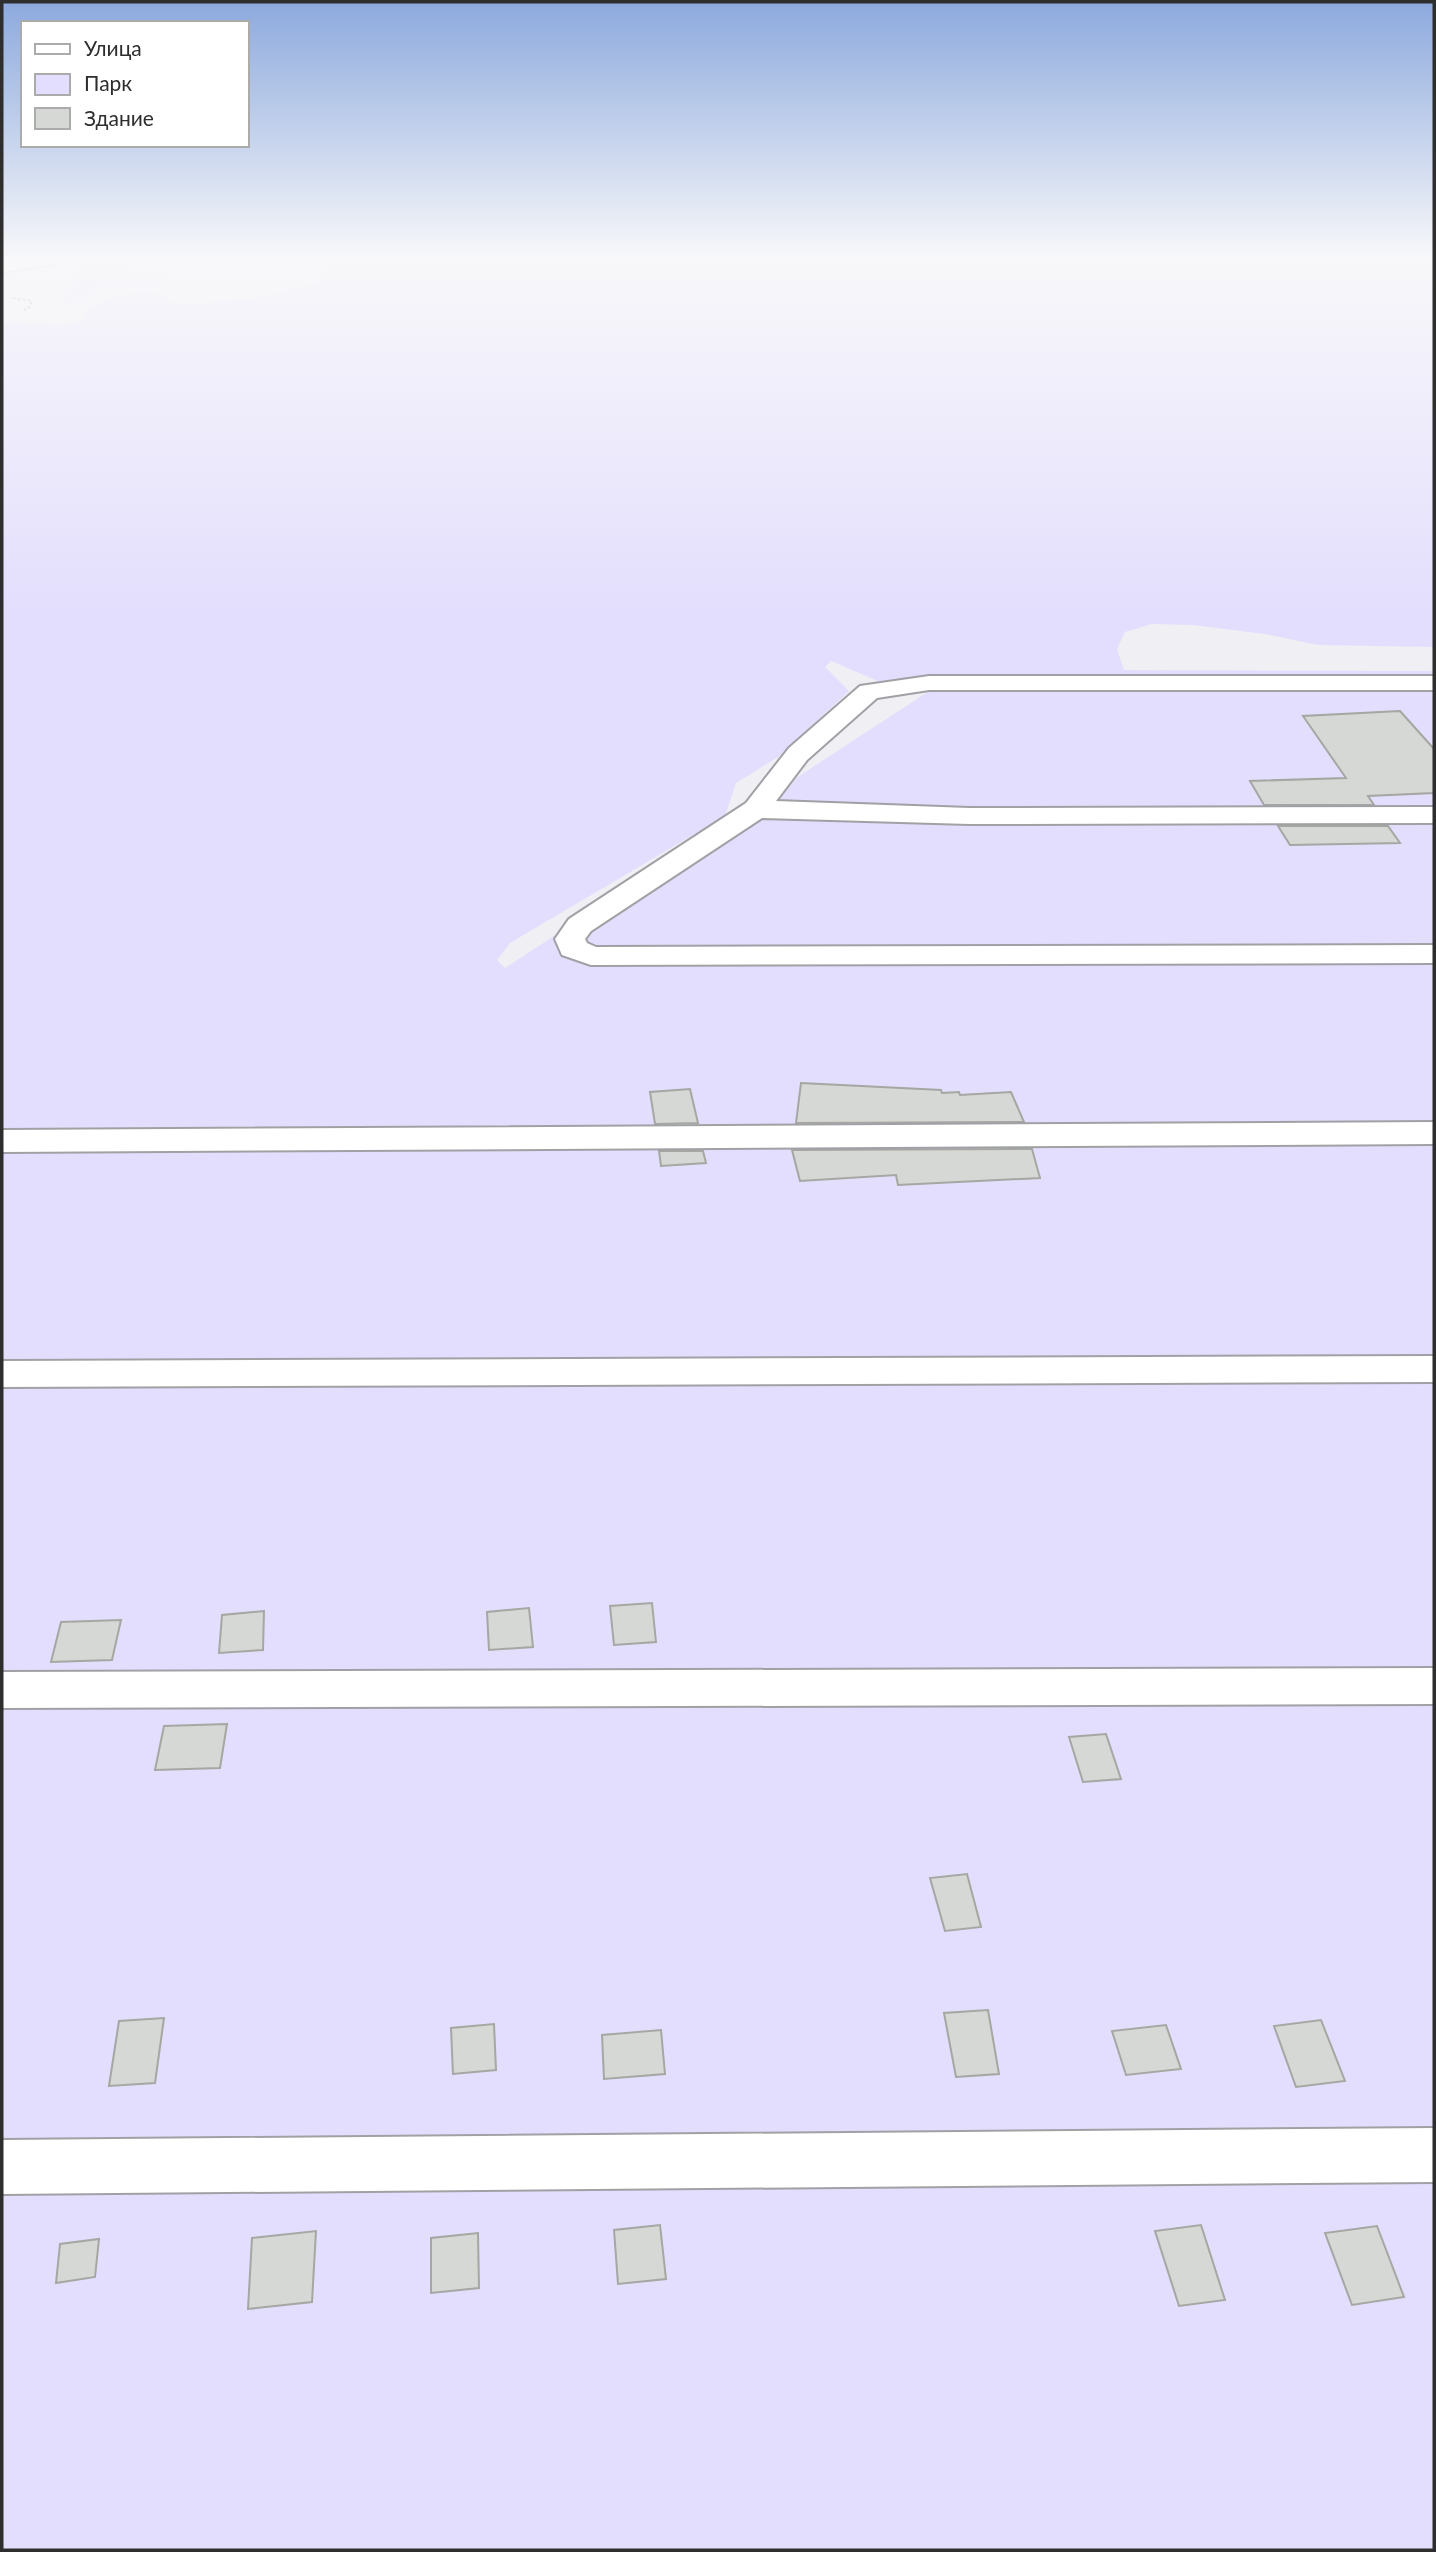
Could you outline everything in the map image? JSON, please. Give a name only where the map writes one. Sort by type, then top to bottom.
[{"type":"street","points":[[1434,683],[1125,685],[1014,682],[884,687],[869,691],[798,754],[756,809],[580,925],[570,939],[573,948],[591,956],[1434,954]]},
{"type":"street","points":[[756,809],[969,816],[1434,816]]},
{"type":"street","points":[[2,1140],[1434,1133]]},
{"type":"street","points":[[2,1374],[1434,1369]]},
{"type":"street","points":[[2,1690],[1434,1685]]},
{"type":"street","points":[[2,2167],[1434,2155]]},
{"type":"green space","points":[[2,377],[1434,377],[1434,647],[1318,645],[1265,634],[1193,625],[1152,624],[1125,632],[1117,649],[1124,670],[1434,671],[1434,2550],[2,2550]],"holes":[[[831,661],[880,682],[943,682],[505,968],[497,960],[510,943],[725,816],[736,783],[778,757],[849,691],[825,667]]]},
{"type":"building","points":[[1400,711],[1434,749],[1434,793],[1368,796],[1374,805],[1264,805],[1250,781],[1346,778],[1303,716]]},
{"type":"building","points":[[1278,826],[1388,826],[1400,843],[1290,845]]},
{"type":"building","points":[[801,1083],[941,1090],[942,1093],[959,1092],[960,1095],[1011,1092],[1024,1122],[796,1123]]},
{"type":"building","points":[[690,1089],[698,1123],[655,1124],[650,1092]]},
{"type":"building","points":[[1032,1149],[1040,1178],[898,1185],[896,1175],[800,1181],[792,1150]]},
{"type":"building","points":[[659,1151],[703,1151],[706,1163],[661,1166]]},
{"type":"building","points":[[652,1603],[656,1642],[614,1645],[610,1606]]},
{"type":"building","points":[[529,1608],[533,1647],[489,1650],[487,1612]]},
{"type":"building","points":[[264,1611],[263,1650],[219,1653],[222,1615]]},
{"type":"building","points":[[121,1620],[112,1660],[51,1662],[61,1622]]},
{"type":"building","points":[[227,1724],[220,1768],[155,1770],[164,1726]]},
{"type":"building","points":[[1106,1734],[1121,1779],[1083,1782],[1069,1737]]},
{"type":"building","points":[[967,1874],[981,1927],[945,1931],[930,1878]]},
{"type":"building","points":[[988,2010],[999,2074],[956,2077],[944,2013]]},
{"type":"building","points":[[164,2018],[155,2083],[109,2086],[119,2021]]},
{"type":"building","points":[[1321,2020],[1345,2081],[1296,2087],[1274,2026]]},
{"type":"building","points":[[494,2024],[496,2070],[453,2074],[451,2028]]},
{"type":"building","points":[[1166,2025],[1181,2069],[1126,2075],[1112,2031]]},
{"type":"building","points":[[661,2030],[665,2074],[604,2079],[602,2035]]},
{"type":"building","points":[[660,2225],[666,2279],[618,2284],[614,2230]]},
{"type":"building","points":[[1201,2225],[1225,2300],[1179,2306],[1155,2231]]},
{"type":"building","points":[[1377,2226],[1404,2297],[1352,2305],[1325,2233]]},
{"type":"building","points":[[316,2231],[312,2302],[248,2309],[252,2238]]},
{"type":"building","points":[[478,2233],[479,2288],[431,2293],[431,2238]]},
{"type":"building","points":[[99,2239],[95,2277],[56,2283],[60,2244]]}]
